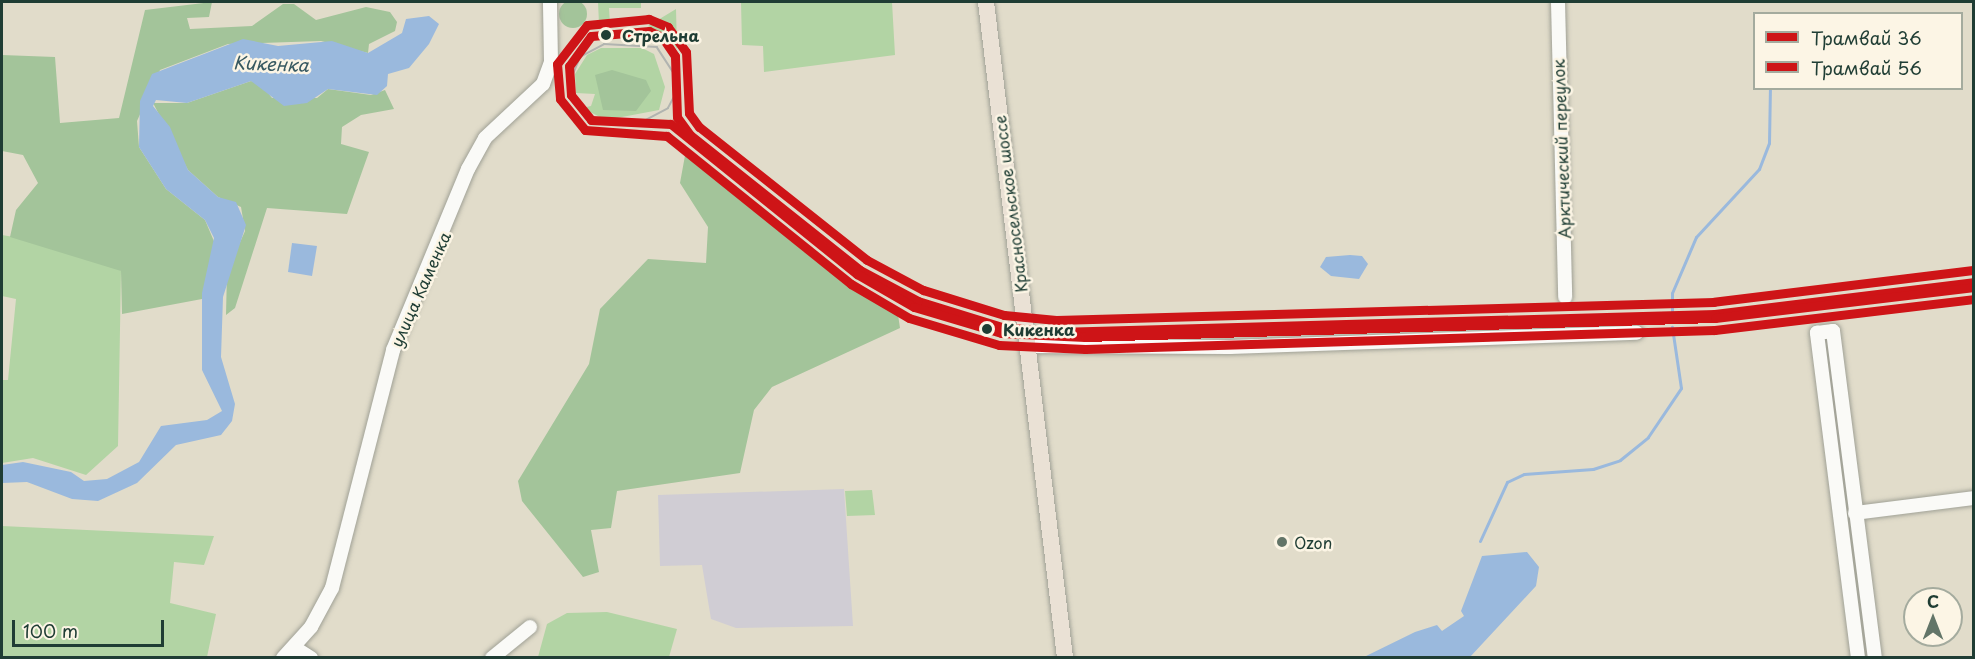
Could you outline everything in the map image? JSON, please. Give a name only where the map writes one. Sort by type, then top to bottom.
[{"type":"main road","name":"Красносельское шоссе","points":[[986,2],[1065,657]]},
{"type":"street","name":"улица Каменка","points":[[283,657],[295,648],[332,588],[368,463],[393,350],[468,169],[485,138],[543,84],[551,62],[550,2]]},
{"type":"street","name":"Арктический переулок","points":[[1558,2],[1565,297]]},
{"type":"street","points":[[1858,657],[1817,333],[1833,331],[1875,657]]},
{"type":"street","points":[[1026,346],[1230,347],[1637,333]]},
{"type":"street","points":[[1855,513],[1974,498]]},
{"type":"street","points":[[492,657],[530,627]]},
{"type":"street","points":[[295,648],[310,657]]},
{"type":"shaded area","points":[[844,489],[853,626],[736,628],[711,619],[702,565],[660,566],[658,495]]},
{"type":"green space","points":[[573,0],[583,4],[587,14],[583,24],[573,28],[563,24],[559,14],[563,4]]},
{"type":"green space","points":[[212,2],[209,17],[187,18],[190,29],[252,26],[283,4],[294,4],[316,20],[366,7],[390,12],[397,22],[395,31],[369,44],[368,53],[321,41],[228,44],[160,70],[137,121],[139,147],[166,189],[205,220],[216,246],[202,299],[122,314],[121,271],[10,237],[16,210],[38,183],[23,155],[2,151],[2,55],[55,57],[60,123],[119,118],[145,10]]},
{"type":"green space","points":[[598,2],[641,2],[641,8],[609,8],[610,24],[599,24]]},
{"type":"green space","points":[[741,2],[892,2],[895,55],[764,72],[763,46],[742,45]]},
{"type":"green space","points":[[676,9],[677,49],[671,39],[648,26]]},
{"type":"green space","points":[[601,48],[642,48],[654,54],[665,87],[659,110],[606,120],[582,108],[591,106],[595,94],[576,93],[575,74],[587,55]]},
{"type":"green space","points":[[612,70],[646,80],[651,91],[636,111],[603,110],[595,75]]},
{"type":"green space","points":[[251,81],[262,85],[272,98],[317,98],[328,89],[371,95],[385,90],[394,109],[361,115],[342,127],[341,144],[369,152],[347,214],[267,208],[235,308],[226,315],[227,272],[245,231],[241,207],[218,197],[188,170],[153,103],[187,103]]},
{"type":"green space","points":[[686,150],[827,265],[897,308],[900,328],[772,387],[754,410],[740,473],[617,491],[611,528],[591,530],[599,572],[583,577],[522,501],[518,481],[589,364],[600,309],[648,259],[706,263],[708,227],[680,183]]},
{"type":"green space","points":[[65,209],[121,271],[118,446],[86,475],[33,458],[2,463],[2,380],[8,380],[16,299],[2,296],[2,235],[37,241]]},
{"type":"green space","points":[[872,490],[875,515],[847,516],[845,491]]},
{"type":"green space","points":[[2,526],[214,536],[204,565],[174,562],[170,603],[216,614],[207,657],[2,657]]},
{"type":"green space","points":[[607,612],[677,629],[669,657],[538,657],[547,624],[567,613]]},
{"type":"water","points":[[429,16],[439,24],[429,44],[409,68],[388,74],[387,86],[377,95],[328,89],[307,103],[284,106],[251,81],[187,103],[156,100],[153,106],[170,127],[188,170],[218,197],[236,202],[246,225],[223,297],[221,357],[235,404],[232,421],[221,435],[176,445],[137,483],[98,501],[72,499],[27,482],[2,483],[2,465],[23,462],[71,472],[84,481],[107,479],[139,462],[161,426],[207,420],[222,411],[202,370],[202,293],[214,238],[205,220],[166,189],[139,147],[140,101],[152,74],[243,39],[278,46],[332,41],[368,53],[402,33],[406,19]]},
{"type":"water","points":[[292,243],[317,246],[312,276],[288,272]]},
{"type":"water","points":[[1362,256],[1368,264],[1359,279],[1331,276],[1320,267],[1326,257]]},
{"type":"water","points":[[1527,552],[1539,567],[1536,586],[1470,657],[1364,657],[1415,632],[1437,625],[1442,631],[1464,616],[1461,611],[1482,556]]},
{"type":"waterway","points":[[1672,312],[1672,293],[1696,237],[1759,169],[1769,143],[1770,90]]},
{"type":"waterway","points":[[1480,541],[1507,482],[1524,474],[1593,469],[1620,460],[1648,437],[1681,388],[1672,327]]},
{"type":"tram line","name":"56","points":[[1973,270],[1714,302],[1056,320],[1004,315],[923,290],[867,260],[699,127],[689,113],[686,52],[668,27],[649,19],[587,25],[557,64],[560,99],[585,130],[667,136],[851,284],[909,318],[999,345],[1085,349],[1715,330],[1974,299]]},
{"type":"tram line","name":"36","points":[[1974,282],[1715,314],[1056,332],[1002,327],[918,301],[860,270],[690,135],[677,117],[675,56],[662,37],[649,31],[591,36],[569,66],[571,95],[591,120],[671,124],[857,274],[914,307],[1001,333],[1085,337],[1715,318],[1974,287]]},
{"type":"tram line","points":[[570,81],[580,57],[604,44],[657,47],[676,76]]},
{"type":"tram line","points":[[644,121],[668,108],[676,93]]},
{"type":"place","name":"Стрельна","points":[[606,35]]},
{"type":"place","name":"Кикенка","points":[[987,329]]},
{"type":"place","name":"Ozon","points":[[1282,542]]}]
